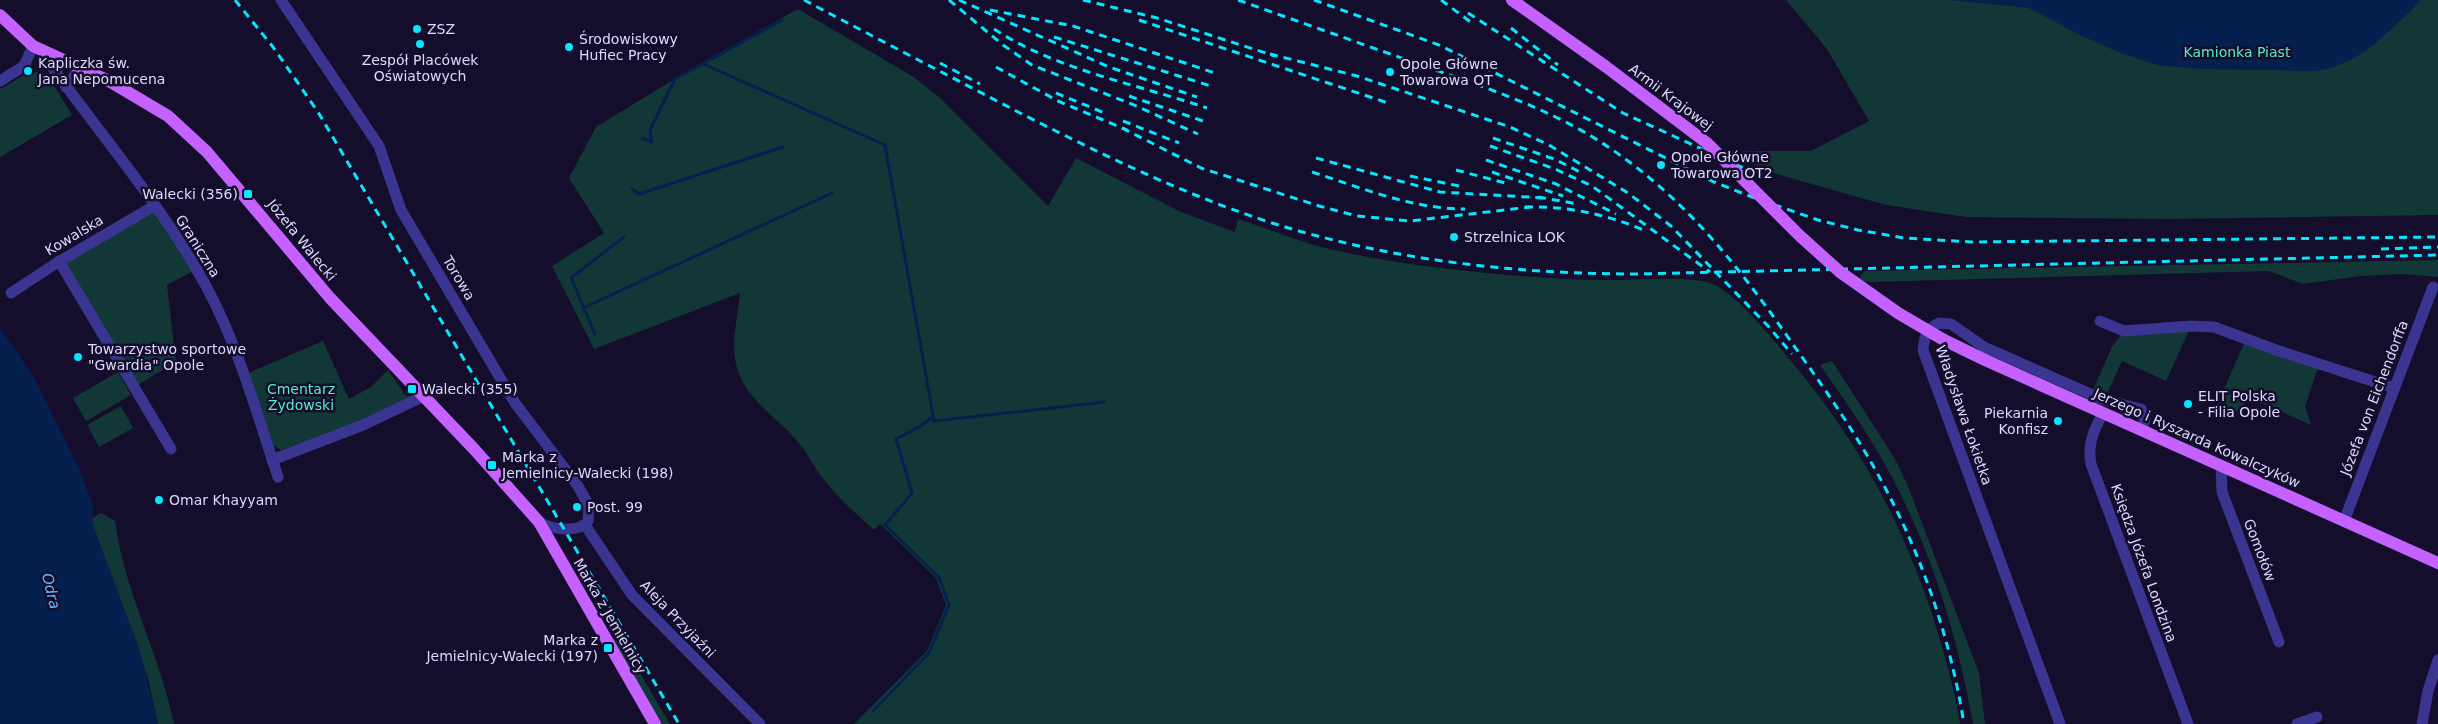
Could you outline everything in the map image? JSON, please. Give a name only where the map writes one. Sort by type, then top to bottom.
[{"type":"main road","name":"Armii Krajowej","points":[[1512,0],[1605,66],[1708,144],[1800,236],[1840,272],[1898,313],[1944,340]]},
{"type":"main road","name":"Józefa Walecki","points":[[3,19],[33,46],[137,96],[168,116],[190,134],[249,199],[330,298],[424,396],[540,522]]},
{"type":"main road","name":"Jerzego i Ryszarda Kowalczyków","points":[[1944,340],[2438,563]]},
{"type":"main road","name":"Marka z Jemielnicy","points":[[540,522],[655,724]]},
{"type":"street","name":"Torowa","points":[[281,0],[379,146],[401,210],[515,403],[584,496],[590,515],[585,525]]},
{"type":"street","points":[[0,81],[24,66],[33,46]]},
{"type":"street","name":"Graniczna","points":[[52,56],[50,64],[154,206],[195,266],[219,312],[234,348],[278,477]]},
{"type":"street","points":[[66,87],[80,68]]},
{"type":"street","name":"Kowalska","points":[[11,293],[59,262],[154,206]]},
{"type":"street","points":[[59,262],[171,449]]},
{"type":"street","name":"Józefa von Eichendorffa","points":[[2344,521],[2433,286]]},
{"type":"street","points":[[2100,321],[2124,331],[2191,326],[2214,327],[2276,350],[2394,388]]},
{"type":"street","name":"Władysława Łokietka","points":[[2060,724],[1922,350],[1925,336],[1928,330],[1939,323],[1951,324],[1984,347],[2109,402],[2139,408],[2145,416],[2142,430]]},
{"type":"street","points":[[272,460],[362,425],[424,396]]},
{"type":"street","name":"Księdza Józefa Londzina","points":[[2103,413],[2089,447],[2091,464],[2188,724]]},
{"type":"street","name":"Gomołów","points":[[2221,466],[2222,492],[2279,642]]},
{"type":"street","points":[[540,522],[556,528],[570,529],[585,525]]},
{"type":"street","name":"Aleja Przyjaźni","points":[[585,525],[632,595],[760,724]]},
{"type":"street","points":[[2422,724],[2428,692],[2438,660]]},
{"type":"street","points":[[2297,724],[2317,717]]},
{"type":"green space","points":[[1786,0],[2438,0],[2438,215],[2171,219],[1966,217],[1886,205],[1759,169],[1742,151],[1811,151],[1869,121],[1827,49]]},
{"type":"green space","points":[[798,9],[912,76],[939,97],[1048,206],[1076,158],[1181,212],[1235,232],[1238,219],[1322,247],[1357,255],[1427,266],[1565,279],[1680,279],[1707,282],[1717,286],[1734,299],[1770,336],[1831,412],[1870,473],[1902,538],[1930,608],[1951,680],[1960,724],[854,724],[927,651],[946,605],[936,578],[880,524],[874,530],[846,504],[821,476],[805,450],[794,437],[748,391],[737,368],[734,349],[740,293],[594,349],[552,266],[604,233],[569,178],[596,127],[701,63]]},
{"type":"green space","points":[[39,72],[48,76],[72,115],[0,157],[0,89],[28,73]]},
{"type":"green space","points":[[154,206],[197,269],[167,285],[176,362],[134,387],[59,261]]},
{"type":"green space","points":[[2438,260],[2438,277],[2405,274],[2360,276],[2303,284],[2269,271],[1857,281],[1865,271]]},
{"type":"green space","points":[[2191,326],[2166,381],[2122,361],[2104,400],[2091,394],[2112,347],[2124,331]]},
{"type":"green space","points":[[2246,339],[2319,364],[2305,407],[2311,425],[2248,397],[2241,413],[2218,403]]},
{"type":"green space","name":"Cmentarz Żydowski","points":[[323,341],[349,399],[371,387],[388,370],[405,395],[413,397],[359,422],[281,450],[270,443],[246,374]]},
{"type":"green space","points":[[1832,361],[1895,459],[1908,486],[1979,673],[1985,724],[1973,724],[1958,651],[1948,615],[1923,544],[1892,476],[1854,414],[1820,365]]},
{"type":"green space","points":[[118,372],[131,395],[86,421],[73,398]]},
{"type":"green space","points":[[121,406],[133,428],[99,447],[87,425]]},
{"type":"green space","points":[[101,513],[115,521],[126,573],[168,698],[174,724],[158,724],[148,678],[94,528],[92,518]]},
{"type":"green space","points":[[618,636],[670,724],[655,724],[607,643]]},
{"type":"water","name":"Kamionka Piast","points":[[1950,0],[2420,0],[2412,10],[2366,50],[2340,65],[2310,71],[2201,69],[2157,65],[2118,52],[2078,34],[2029,8]]},
{"type":"water","name":"Odra","points":[[0,328],[33,376],[80,471],[93,506],[92,518],[94,528],[139,648],[158,724],[0,724]]},
{"type":"waterway","points":[[642,138],[652,142],[650,130],[675,79],[782,20]]},
{"type":"waterway","points":[[701,63],[885,145],[934,421],[1105,402]]},
{"type":"waterway","points":[[632,189],[639,194],[783,147]]},
{"type":"waterway","points":[[583,308],[832,193]]},
{"type":"waterway","points":[[595,334],[571,278],[624,237]]},
{"type":"waterway","points":[[873,711],[929,653],[949,605],[939,577],[885,525],[912,493],[896,439],[921,426],[933,416]]},
{"type":"railway","points":[[235,0],[273,47],[318,112],[679,724]]},
{"type":"railway","points":[[804,0],[1022,114],[1176,187],[1272,223],[1362,247],[1407,255],[1499,268],[1638,274],[2438,255]]},
{"type":"railway","points":[[949,0],[1003,45],[1032,65],[1134,105],[1198,134]]},
{"type":"railway","points":[[959,0],[1109,67],[1197,97]]},
{"type":"railway","points":[[1083,0],[1157,18],[1275,56]]},
{"type":"railway","points":[[1238,0],[1488,89],[1551,115],[1591,136],[1622,157],[1678,203],[1726,255],[1771,313],[1836,406],[1876,471],[1906,531],[1931,594],[1951,658],[1964,724]]},
{"type":"railway","points":[[1314,0],[1439,45],[1714,182],[1818,220],[1858,230],[1904,238],[1972,242],[2438,237]]},
{"type":"railway","points":[[1441,0],[1472,23]]},
{"type":"railway","points":[[990,10],[1073,26],[1218,74]]},
{"type":"railway","points":[[1468,13],[1623,113],[1750,171]]},
{"type":"railway","points":[[1139,20],[1391,104]]},
{"type":"railway","points":[[1511,28],[1558,65]]},
{"type":"railway","points":[[994,29],[1018,43],[1070,66],[1207,108]]},
{"type":"railway","points":[[1054,37],[1214,87]]},
{"type":"railway","points":[[1270,54],[1357,76],[1510,127],[1549,145],[1628,193],[1671,226],[1768,326],[1792,354]]},
{"type":"railway","points":[[940,63],[980,84]]},
{"type":"railway","points":[[996,67],[1058,101],[1127,130]]},
{"type":"railway","points":[[1056,93],[1107,114]]},
{"type":"railway","points":[[1129,96],[1203,121]]},
{"type":"railway","points":[[1123,121],[1179,143]]},
{"type":"railway","points":[[1122,128],[1201,168],[1319,206],[1357,216],[1410,221],[1530,207]]},
{"type":"railway","points":[[1493,138],[1554,159],[1584,174]]},
{"type":"railway","points":[[1490,146],[1555,169],[1592,186],[1710,272]]},
{"type":"railway","points":[[1316,158],[1440,192],[1545,198]]},
{"type":"railway","points":[[1486,160],[1556,184],[1616,214]]},
{"type":"railway","points":[[1456,170],[1509,184]]},
{"type":"railway","points":[[1312,172],[1406,202],[1465,209]]},
{"type":"railway","points":[[1492,172],[1563,196]]},
{"type":"railway","points":[[1410,176],[1464,187]]},
{"type":"railway","points":[[1538,197],[1578,204]]},
{"type":"railway","points":[[1525,207],[1587,212],[1646,231]]},
{"type":"railway","points":[[2381,249],[2438,247]]},
{"type":"place","name":"ZSZ","points":[[417,29]]},
{"type":"place","name":"Zespół Placówek Oświatowych","points":[[420,44]]},
{"type":"place","name":"Środowiskowy Hufiec Pracy","points":[[569,47]]},
{"type":"place","name":"Kapliczka św. Jana Nepomucena","points":[[28,71]]},
{"type":"place","name":"Opole Główne Towarowa OT","points":[[1390,72]]},
{"type":"place","name":"Opole Główne Towarowa OT2","points":[[1661,165]]},
{"type":"place","name":"Walecki (356)","points":[[248,194]]},
{"type":"place","name":"Strzelnica LOK","points":[[1454,237]]},
{"type":"place","name":"Towarzystwo sportowe \"Gwardia\" Opole","points":[[78,357]]},
{"type":"place","name":"Walecki (355)","points":[[412,389]]},
{"type":"place","name":"ELIT Polska - Filia Opole","points":[[2188,404]]},
{"type":"place","name":"Piekarnia Konfisz","points":[[2058,421]]},
{"type":"place","name":"Marka z Jemielnicy-Walecki (198)","points":[[492,465]]},
{"type":"place","name":"Omar Khayyam","points":[[159,500]]},
{"type":"place","name":"Post. 99","points":[[577,507]]},
{"type":"place","name":"Marka z Jemielnicy-Walecki (197)","points":[[608,648]]}]
